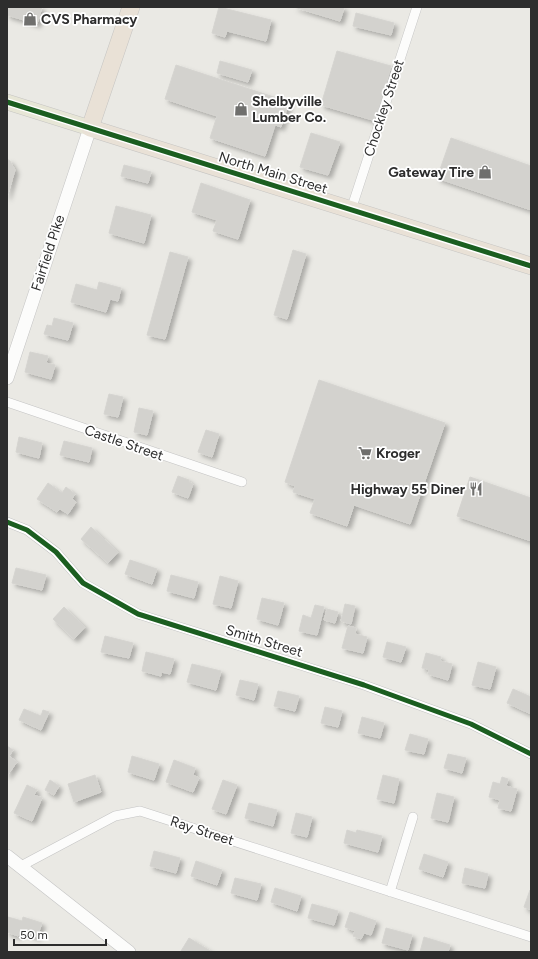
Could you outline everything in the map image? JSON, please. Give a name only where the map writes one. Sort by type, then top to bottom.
[{"type":"highway","points":[[90,128],[131,7]]},
{"type":"highway","name":"North Main Street","points":[[90,128],[531,266]]},
{"type":"main road","name":"North Main Street","points":[[7,102],[90,128]]},
{"type":"street","name":"Chockley Street","points":[[351,210],[417,7]]},
{"type":"street","name":"Fairfield Pike","points":[[7,378],[90,128]]},
{"type":"street","name":"Castle Street","points":[[7,402],[242,482]]},
{"type":"street","name":"Smith Street","points":[[7,522],[27,530],[56,552],[83,583],[138,614],[364,685],[471,724],[531,754]]},
{"type":"street","name":"Ray Street","points":[[21,866],[115,816],[140,811],[531,937]]},
{"type":"street","points":[[390,892],[413,817]]},
{"type":"street","points":[[7,856],[129,952]]},
{"type":"building","name":"CVS Pharmacy","points":[[7,7],[42,7],[37,24],[7,15]]},
{"type":"building","points":[[219,7],[271,20],[266,41],[227,31],[225,37],[212,33]]},
{"type":"building","points":[[294,7],[341,7],[344,8],[340,21]]},
{"type":"building","points":[[356,13],[394,23],[391,35],[353,26]]},
{"type":"building","points":[[337,51],[391,66],[376,121],[321,105]]},
{"type":"building","points":[[220,61],[252,70],[248,82],[217,73]]},
{"type":"building","name":"Shelbyville Lumber Co.","points":[[176,65],[289,102],[281,127],[275,125],[265,156],[210,138],[217,116],[165,99]]},
{"type":"building","points":[[311,133],[340,142],[328,175],[300,167]]},
{"type":"building","name":"Gateway Tire","points":[[451,138],[531,166],[531,210],[437,178]]},
{"type":"building","points":[[7,159],[10,161],[15,170],[7,197]]},
{"type":"building","points":[[124,165],[151,172],[148,183],[121,176]]},
{"type":"building","points":[[201,183],[250,200],[238,239],[213,231],[217,220],[192,212]]},
{"type":"building","points":[[116,206],[151,215],[144,243],[109,233]]},
{"type":"building","points":[[293,250],[306,254],[287,319],[274,315]]},
{"type":"building","points":[[170,252],[188,257],[165,339],[147,335]]},
{"type":"building","points":[[99,282],[121,288],[118,301],[110,299],[106,312],[71,302],[76,284],[97,290]]},
{"type":"building","points":[[54,318],[73,323],[68,340],[44,334],[47,325],[52,326]]},
{"type":"building","points":[[30,352],[48,356],[46,363],[55,365],[51,379],[25,372]]},
{"type":"building","name":"Kroger","points":[[319,380],[445,423],[410,524],[354,505],[347,526],[310,513],[315,499],[293,492],[295,486],[285,482]]},
{"type":"building","points":[[109,394],[123,397],[118,417],[104,414]]},
{"type":"building","points":[[139,408],[153,411],[147,435],[134,432]]},
{"type":"building","points":[[206,430],[219,434],[212,457],[198,452]]},
{"type":"building","points":[[19,437],[42,443],[39,458],[16,452]]},
{"type":"building","points":[[64,441],[92,448],[89,462],[60,455]]},
{"type":"building","points":[[178,476],[189,480],[189,482],[193,484],[188,498],[172,492]]},
{"type":"building","points":[[470,477],[531,498],[531,541],[457,516]]},
{"type":"building","points":[[48,483],[62,493],[66,487],[75,494],[72,499],[76,502],[68,514],[60,509],[57,512],[37,499]]},
{"type":"building","points":[[91,527],[118,552],[108,563],[81,539]]},
{"type":"building","points":[[130,560],[157,569],[152,584],[125,574]]},
{"type":"building","points":[[16,568],[46,575],[42,590],[12,583]]},
{"type":"building","points":[[171,575],[198,582],[194,598],[167,591]]},
{"type":"building","points":[[220,576],[238,581],[231,608],[213,604]]},
{"type":"building","points":[[262,598],[284,603],[278,625],[257,619]]},
{"type":"building","points":[[345,604],[355,606],[351,624],[341,621]]},
{"type":"building","points":[[315,605],[324,607],[317,635],[299,631],[303,615],[311,618]]},
{"type":"building","points":[[64,607],[85,627],[74,639],[53,619]]},
{"type":"building","points":[[327,609],[338,612],[335,623],[324,620]]},
{"type":"building","points":[[348,626],[356,628],[355,634],[367,637],[363,653],[342,648]]},
{"type":"building","points":[[105,636],[133,643],[129,658],[101,652]]},
{"type":"building","points":[[387,642],[406,647],[401,662],[383,657]]},
{"type":"building","points":[[146,652],[174,659],[170,674],[161,672],[161,676],[142,671]]},
{"type":"building","points":[[426,653],[441,657],[440,661],[452,664],[448,680],[428,674],[429,669],[422,668]]},
{"type":"building","points":[[478,662],[496,667],[490,689],[472,685]]},
{"type":"building","points":[[192,664],[221,671],[216,690],[187,682]]},
{"type":"building","points":[[240,680],[258,684],[254,700],[236,695]]},
{"type":"building","points":[[513,689],[531,697],[531,714],[507,703]]},
{"type":"building","points":[[278,691],[299,696],[295,711],[274,706]]},
{"type":"building","points":[[325,707],[342,711],[338,727],[321,723]]},
{"type":"building","points":[[24,709],[41,716],[43,710],[49,712],[41,730],[19,720]]},
{"type":"building","points":[[362,717],[384,723],[380,738],[358,733]]},
{"type":"building","points":[[410,734],[428,739],[424,754],[405,750]]},
{"type":"building","points":[[7,746],[13,750],[9,756],[17,762],[7,776]]},
{"type":"building","points":[[448,754],[466,758],[462,773],[444,768]]},
{"type":"building","points":[[132,756],[159,764],[154,780],[128,772]]},
{"type":"building","points":[[174,760],[195,768],[193,775],[199,778],[193,792],[166,782]]},
{"type":"building","points":[[95,775],[101,792],[74,802],[68,784]]},
{"type":"building","points":[[383,775],[399,779],[394,803],[377,799]]},
{"type":"building","points":[[502,777],[508,779],[506,786],[517,789],[511,811],[498,808],[500,800],[489,797],[493,782],[500,784]]},
{"type":"building","points":[[50,780],[59,786],[54,795],[45,790]]},
{"type":"building","points":[[223,780],[237,785],[226,814],[212,809]]},
{"type":"building","points":[[27,785],[37,790],[34,795],[42,798],[32,821],[14,813]]},
{"type":"building","points":[[437,793],[454,797],[448,822],[431,818]]},
{"type":"building","points":[[249,803],[277,810],[273,826],[245,818]]},
{"type":"building","points":[[296,813],[312,817],[307,837],[291,833]]},
{"type":"building","points":[[347,830],[356,833],[357,830],[382,836],[378,852],[344,843]]},
{"type":"building","points":[[154,851],[180,858],[176,873],[150,866]]},
{"type":"building","points":[[424,854],[448,862],[443,877],[419,869]]},
{"type":"building","points":[[196,861],[222,870],[217,885],[191,876]]},
{"type":"building","points":[[465,868],[488,874],[485,888],[462,883]]},
{"type":"building","points":[[235,878],[261,884],[257,900],[231,893]]},
{"type":"building","points":[[275,888],[301,896],[297,911],[271,902]]},
{"type":"building","points":[[531,890],[531,910],[524,907]]},
{"type":"building","points":[[312,904],[338,911],[334,925],[308,918]]},
{"type":"building","points":[[350,912],[376,921],[371,935],[364,933],[361,939],[353,936],[355,931],[345,927]]},
{"type":"building","points":[[8,917],[22,921],[23,917],[42,923],[37,937],[20,931],[18,936],[7,932]]},
{"type":"building","points":[[386,928],[412,935],[408,950],[382,943]]},
{"type":"building","points":[[424,937],[450,945],[448,952],[420,952]]},
{"type":"building","points":[[189,938],[212,952],[181,951]]},
{"type":"cycle path","points":[[7,102],[531,266]]},
{"type":"cycle path","points":[[7,522],[27,530],[56,552],[83,583],[138,614],[364,685],[471,724],[531,754]]},
{"type":"place","name":"CVS Pharmacy","points":[[30,19]]},
{"type":"place","name":"Shelbyville Lumber Co.","points":[[241,109]]},
{"type":"place","name":"Gateway Tire","points":[[485,172]]},
{"type":"place","name":"Kroger","points":[[365,453]]},
{"type":"place","name":"Highway 55 Diner","points":[[476,489]]}]
